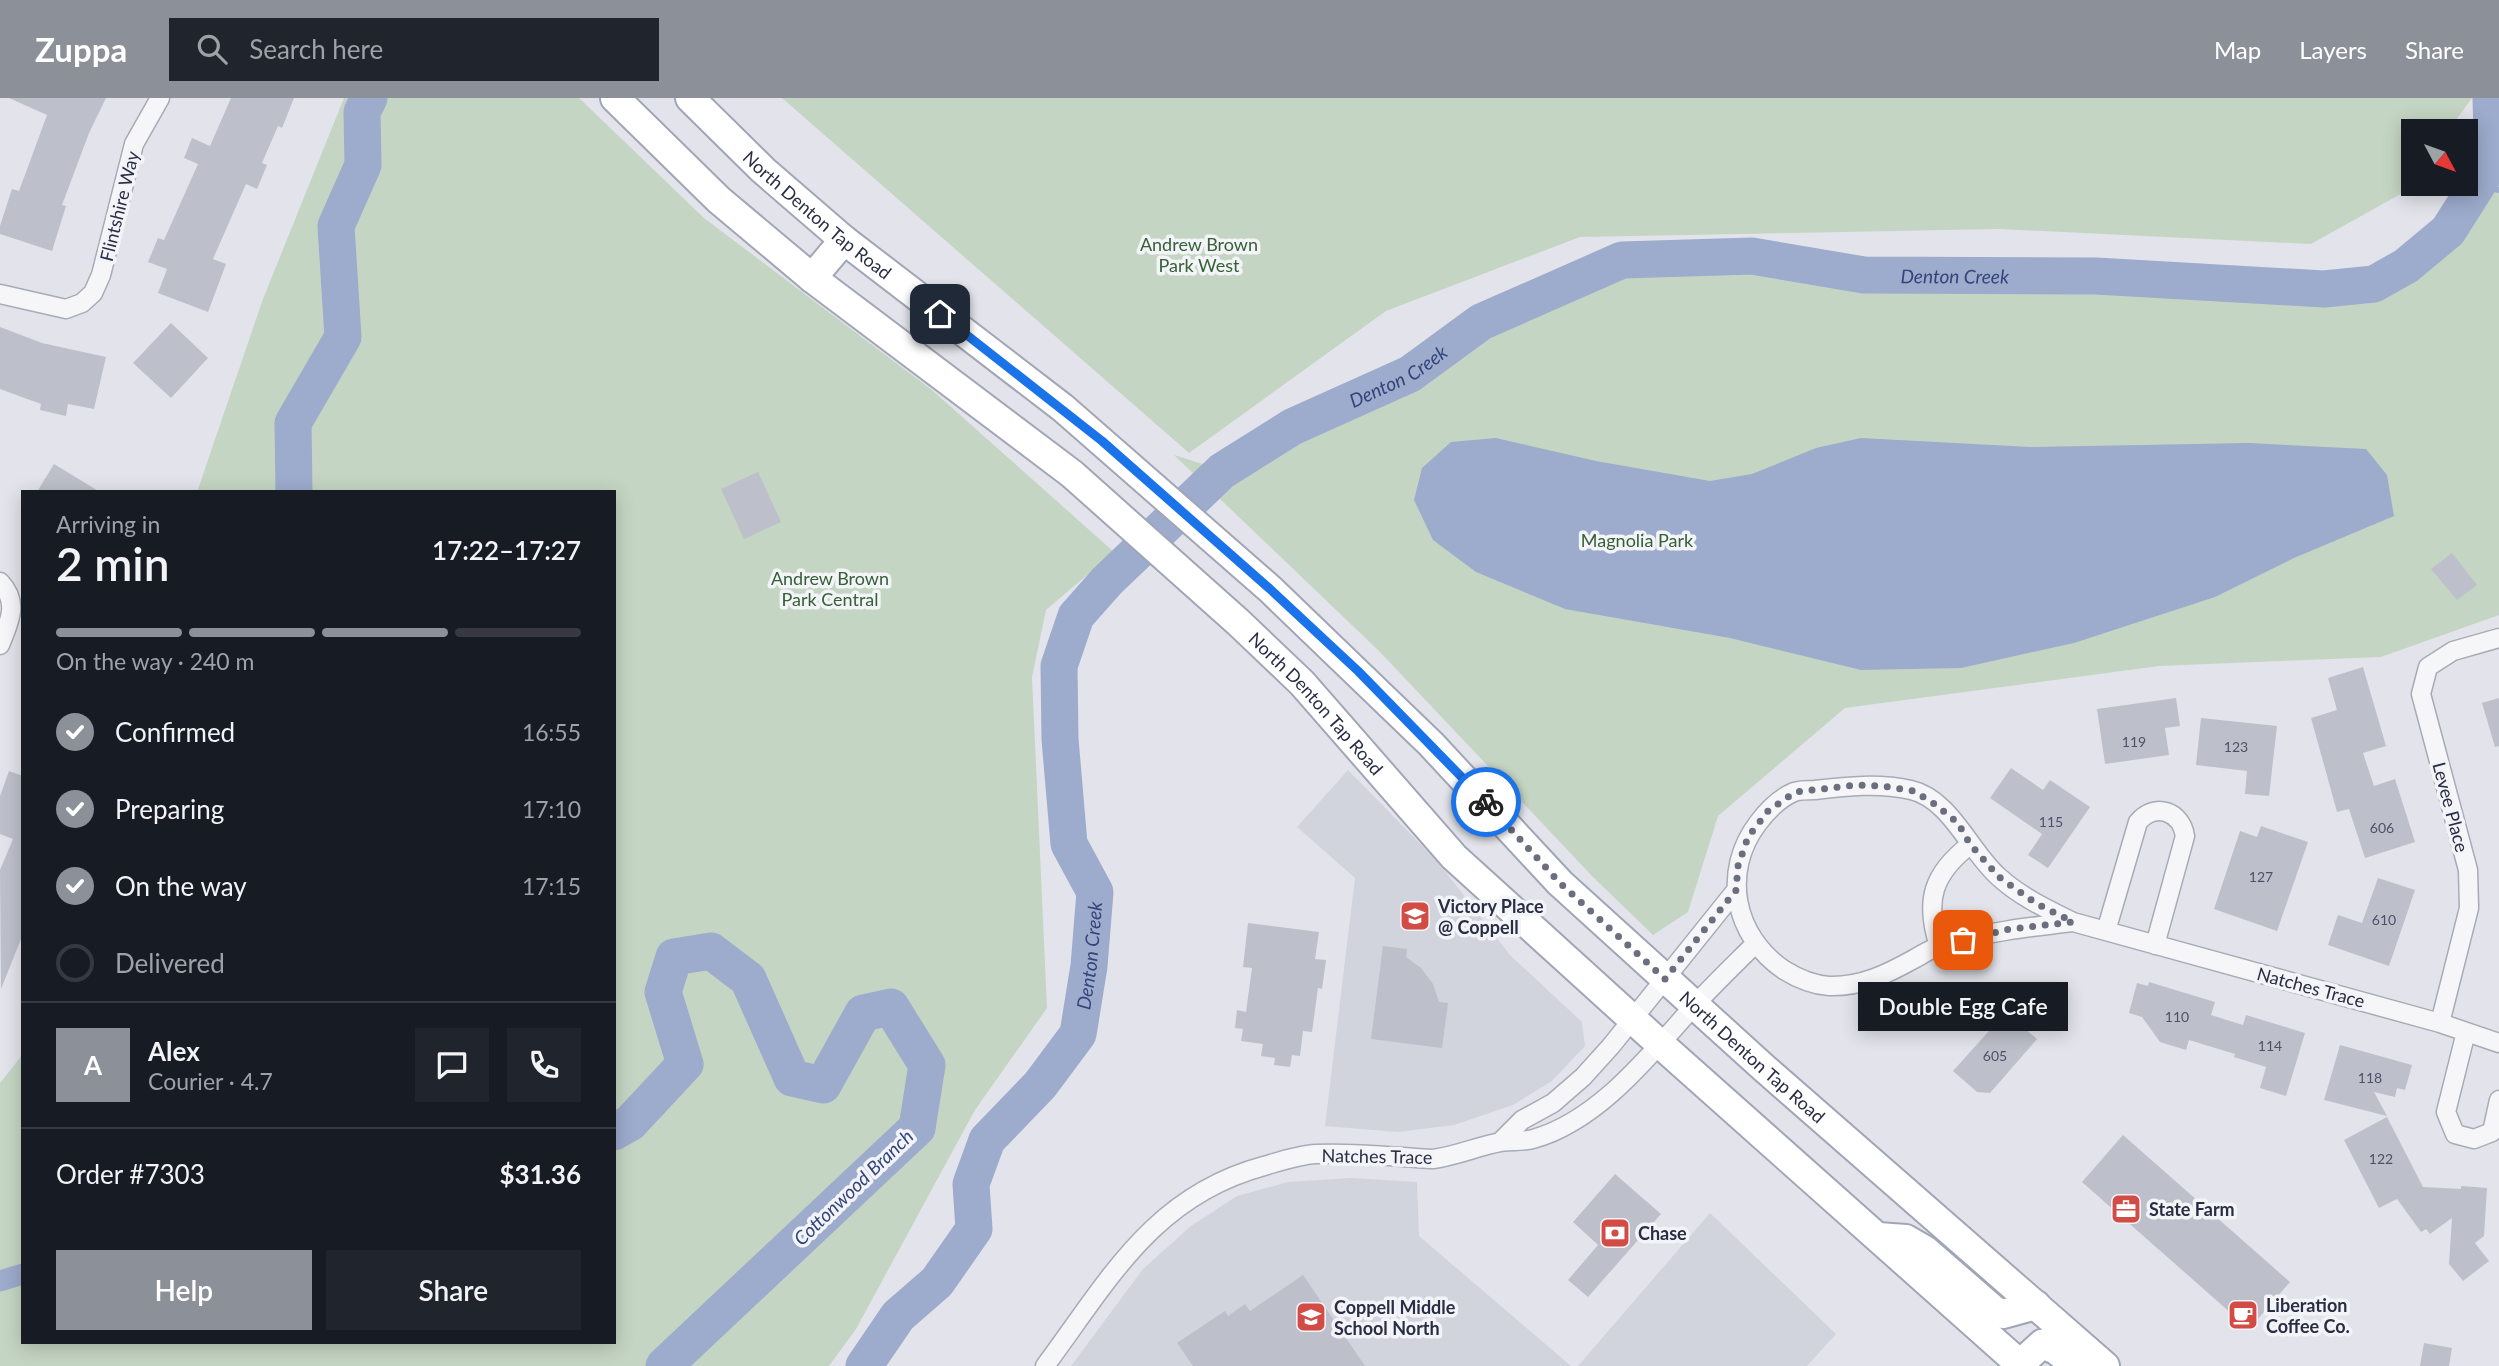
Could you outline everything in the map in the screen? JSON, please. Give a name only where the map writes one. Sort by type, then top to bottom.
[{"type":"main road","name":"North Denton Tap Road","points":[[615,98],[719,200],[812,278],[1072,474],[1238,622],[1302,683],[1454,857],[2021,1365]]},
{"type":"main road","name":"North Denton Tap Road","points":[[690,98],[763,170],[844,240],[1102,441],[1270,589],[1431,744],[1560,883],[1665,979],[2105,1366]]},
{"type":"main road","points":[[812,278],[844,240]]},
{"type":"main road","points":[[1877,1237],[1906,1239],[1925,1250],[1994,1310],[2003,1314],[2036,1305]]},
{"type":"main road","points":[[2021,1365],[2042,1344],[2076,1366]]},
{"type":"street","name":"Flintshire Way","points":[[0,294],[66,309],[82,303],[93,293],[101,275],[134,144],[160,98]]},
{"type":"street","points":[[0,582],[9,591],[12,614],[0,645]]},
{"type":"street","name":"Levee Place","points":[[2440,1023],[2469,908],[2468,870],[2421,694],[2428,667],[2453,651],[2499,638]]},
{"type":"street","name":"Natches Trace","points":[[2073,922],[2010,929],[1939,946],[1860,984],[1827,986],[1795,977],[1768,959],[1748,933],[1737,902],[1737,869],[1748,837],[1768,811],[1795,792],[1857,785],[1914,791],[1958,823],[1970,844],[1999,877],[2037,904],[2073,922],[2440,1023],[2499,1043]]},
{"type":"street","points":[[2106,931],[2138,822],[2150,811],[2167,811],[2181,821],[2185,836],[2155,944]]},
{"type":"street","points":[[1939,946],[1931,923],[1931,900],[1938,877],[1952,858],[1970,844]]},
{"type":"street","name":"Natches Trace","points":[[1500,1142],[1522,1121],[1552,1103],[1583,1077],[1737,889]]},
{"type":"street","name":"Natches Trace","points":[[1045,1366],[1135,1244],[1172,1210],[1203,1189],[1242,1172],[1315,1154],[1433,1159],[1500,1142],[1532,1139],[1559,1128],[1600,1103],[1626,1082],[1695,1005],[1756,943]]},
{"type":"street","points":[[2466,1032],[2446,1112],[2455,1134],[2474,1139],[2492,1132],[2499,1100]]},
{"type":"shaded area","name":"Victory Place @ Coppell","points":[[1348,770],[1438,862],[1510,955],[1582,1022],[1585,1046],[1552,1081],[1513,1105],[1454,1125],[1398,1132],[1325,1126],[1355,878],[1297,827]]},
{"type":"shaded area","name":"Coppell Middle School North","points":[[1351,1178],[1417,1182],[1419,1236],[1571,1366],[1071,1366],[1143,1269],[1191,1226],[1237,1196],[1288,1182]]},
{"type":"shaded area","points":[[1710,1213],[1836,1334],[1807,1366],[1578,1366]]},
{"type":"green space","name":"Andrew Brown Park Central","points":[[344,98],[579,98],[704,218],[932,390],[1114,552],[1046,610],[1032,677],[1047,1008],[975,1110],[856,1329],[829,1366],[0,1366],[0,1083],[21,1057],[21,1344],[616,1344],[616,490],[198,490],[263,299]]},
{"type":"green space","name":"Andrew Brown Park West","points":[[782,98],[2472,98],[2457,119],[2401,119],[2401,194],[2311,244],[1999,229],[1580,237],[1386,311],[1189,453]]},
{"type":"green space","name":"Magnolia Park","points":[[2491,98],[2499,98],[2499,615],[2381,657],[2159,666],[1845,708],[1718,816],[1688,912],[1653,935],[1593,877],[1380,652],[1174,455],[1222,470],[1292,427],[1410,374],[1481,322],[1622,260],[1752,256],[1864,275],[2096,276],[2324,289],[2374,284],[2406,266],[2448,231],[2470,196],[2478,196],[2478,184],[2488,168],[2492,136]]},
{"type":"water","points":[[1496,438],[1596,461],[1710,481],[1752,474],[1816,448],[1861,438],[2031,447],[2249,443],[2366,449],[2387,475],[2394,516],[2294,558],[2215,597],[2074,643],[1961,668],[1861,670],[1730,638],[1565,609],[1476,572],[1433,540],[1414,500],[1422,468],[1451,442]]},
{"type":"building","points":[[9,98],[106,98],[89,133],[62,205],[66,206],[52,251],[0,234],[12,189],[19,191],[47,115]]},
{"type":"building","points":[[231,98],[294,98],[282,128],[278,126],[262,163],[267,165],[257,189],[246,184],[213,259],[226,264],[208,312],[158,293],[167,269],[148,262],[158,238],[164,240],[198,164],[184,158],[192,138],[210,146]]},
{"type":"building","points":[[171,323],[208,358],[171,398],[133,363]]},
{"type":"building","points":[[0,327],[42,343],[106,357],[94,409],[68,404],[66,416],[40,410],[41,404],[0,389]]},
{"type":"building","points":[[54,464],[97,490],[38,490]]},
{"type":"building","points":[[758,472],[781,522],[744,539],[721,489]]},
{"type":"building","points":[[2452,553],[2477,585],[2457,600],[2431,569]]},
{"type":"building","points":[[2363,667],[2386,746],[2363,753],[2374,786],[2395,779],[2415,842],[2365,858],[2349,809],[2337,812],[2311,718],[2337,710],[2328,678]]},
{"type":"building","points":[[2176,698],[2180,726],[2165,728],[2169,755],[2105,764],[2097,709]]},
{"type":"building","points":[[2499,698],[2499,746],[2495,747],[2482,703]]},
{"type":"building","points":[[2201,718],[2277,726],[2269,796],[2245,794],[2247,771],[2196,765]]},
{"type":"building","points":[[2011,768],[2043,790],[2050,780],[2090,807],[2048,868],[2028,855],[2042,834],[1990,798]]},
{"type":"building","points":[[9,771],[21,775],[21,939],[1,989],[0,870],[13,839],[0,834],[0,796]]},
{"type":"building","points":[[2261,826],[2308,842],[2277,931],[2214,909],[2240,831],[2257,837]]},
{"type":"building","points":[[2378,878],[2415,890],[2389,966],[2328,945],[2338,915],[2362,923]]},
{"type":"building","points":[[1248,923],[1319,932],[1315,959],[1326,960],[1322,989],[1318,988],[1312,1032],[1303,1031],[1300,1056],[1292,1055],[1290,1067],[1274,1065],[1275,1058],[1261,1056],[1263,1044],[1241,1041],[1243,1029],[1235,1028],[1237,1010],[1246,1012],[1252,968],[1243,967]]},
{"type":"building","points":[[1383,946],[1407,949],[1406,957],[1421,968],[1433,984],[1439,1002],[1448,1003],[1442,1048],[1371,1039]]},
{"type":"building","points":[[2149,982],[2215,1002],[2211,1015],[2243,1025],[2246,1015],[2305,1033],[2286,1096],[2260,1088],[2266,1067],[2189,1040],[2186,1050],[2160,1042],[2142,1017],[2129,1013],[2137,983],[2148,986]]},
{"type":"building","points":[[2006,1012],[2037,1039],[1990,1093],[1977,1092],[1953,1071]]},
{"type":"building","points":[[2340,1045],[2412,1065],[2405,1090],[2397,1088],[2395,1097],[2374,1092],[2387,1116],[2324,1100]]},
{"type":"building","points":[[2387,1117],[2423,1187],[2487,1188],[2484,1236],[2475,1243],[2489,1261],[2463,1281],[2449,1264],[2452,1218],[2430,1234],[2426,1229],[2421,1232],[2397,1199],[2379,1208],[2344,1140]]},
{"type":"building","points":[[2123,1135],[2290,1282],[2249,1329],[2082,1182]]},
{"type":"building","name":"Chase","points":[[1615,1174],[1661,1214],[1588,1297],[1568,1280],[1598,1245],[1573,1222]]},
{"type":"building","points":[[1303,1275],[1365,1366],[1193,1366],[1177,1343],[1225,1311],[1228,1316],[1245,1304],[1250,1311]]},
{"type":"building","points":[[2424,1343],[2452,1348],[2449,1366],[2420,1366]]},
{"type":"waterway","name":"Cottonwood Branch","points":[[294,490],[293,423],[343,337],[336,226],[363,165],[362,112],[369,98]]},
{"type":"waterway","name":"Denton Creek","points":[[864,1366],[898,1316],[937,1282],[974,1229],[971,1184],[987,1140],[1040,1085],[1078,1034],[1089,966],[1095,892],[1069,844],[1060,739],[1059,666],[1076,616],[1107,581],[1222,471],[1292,427],[1410,374],[1481,322],[1622,260],[1752,256],[1864,275],[2096,276],[2324,289],[2374,284],[2406,266],[2448,231],[2488,168],[2492,136],[2491,98]]},
{"type":"waterway","points":[[2478,185],[2499,190]]},
{"type":"waterway","name":"Cottonwood Branch","points":[[616,1131],[630,1123],[685,1064],[663,992],[674,957],[711,951],[748,979],[792,1078],[823,1085],[863,1013],[891,1007],[927,1065],[917,1128],[664,1366]]},
{"type":"waterway","points":[[0,1281],[21,1275]]},
{"type":"way so far","points":[[1486,802],[1560,883],[1665,979],[1730,901],[1737,889],[1737,869],[1748,837],[1768,811],[1795,792],[1857,785],[1914,791],[1958,823],[1970,844],[1999,877],[2037,904],[2073,922],[2010,929],[1963,940]]},
{"type":"place","name":"Victory Place @ Coppell","points":[[1415,916]]},
{"type":"place","name":"Double Egg Cafe","points":[[1963,940]]},
{"type":"place","name":"State Farm","points":[[2126,1209]]},
{"type":"place","name":"Chase","points":[[1615,1233]]},
{"type":"place","name":"Liberation Coffee Co.","points":[[2243,1315]]},
{"type":"place","name":"Coppell Middle School North","points":[[1311,1317]]},
{"type":"route","points":[[940,314],[1063,408],[1270,589],[1358,671],[1486,802]]}]
